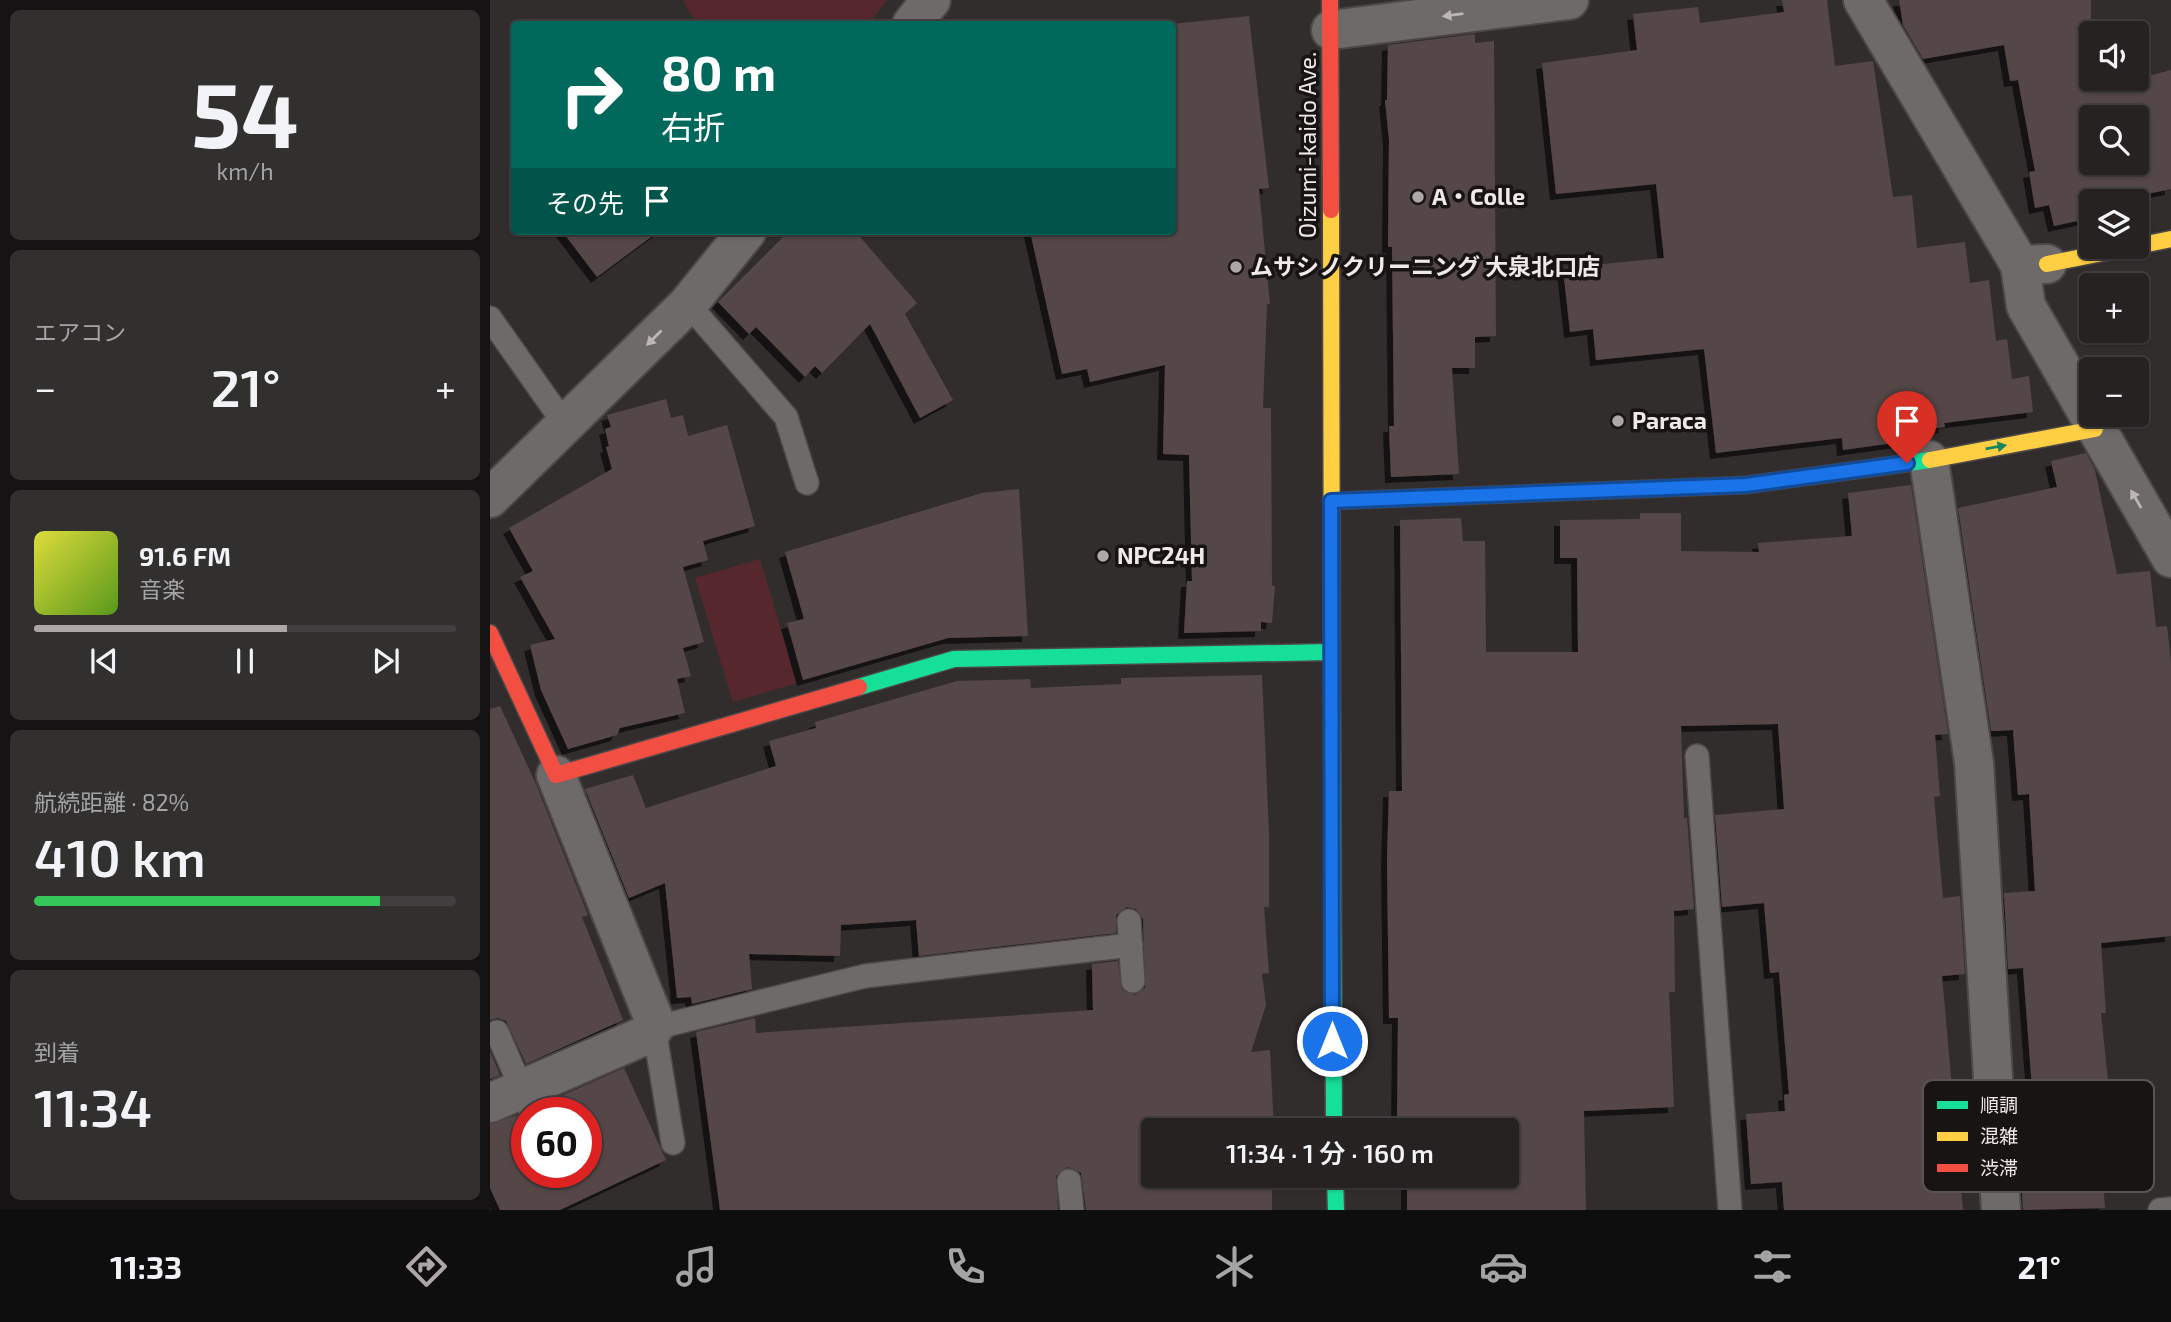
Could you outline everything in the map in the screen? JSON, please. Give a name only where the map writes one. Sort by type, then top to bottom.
[{"type":"street","points":[[914,21],[931,0]]},
{"type":"street","points":[[1330,15],[1569,0]]},
{"type":"street","points":[[1863,0],[2034,264],[2026,306],[2171,558]]},
{"type":"street","name":"Oizumi-kaido Ave.","points":[[1330,15],[1334,1118]]},
{"type":"street","points":[[490,498],[688,304],[744,235]]},
{"type":"street","points":[[2149,243],[2171,239]]},
{"type":"street","points":[[2034,264],[2079,256]]},
{"type":"street","points":[[1331,501],[1746,485],[1929,460],[2095,429]]},
{"type":"street","points":[[1929,460],[1974,763],[1993,1080]]},
{"type":"street","points":[[490,633],[556,775],[653,1017],[654,1028],[646,1035],[525,1097]]},
{"type":"street","points":[[556,775],[954,659],[1331,652]]},
{"type":"street","points":[[1335,1188],[1336,1210]]},
{"type":"street","points":[[2000,1192],[2001,1210]]},
{"type":"lane","points":[[688,304],[786,417],[807,484]]},
{"type":"lane","points":[[490,318],[566,426]]},
{"type":"lane","points":[[1697,756],[1730,1210]]},
{"type":"lane","points":[[1129,921],[1133,981]]},
{"type":"lane","points":[[673,1143],[654,1028],[865,976],[1130,944]]},
{"type":"lane","points":[[497,1032],[514,1097]]},
{"type":"lane","points":[[1069,1181],[1072,1210]]},
{"type":"lane","points":[[2160,1210],[2171,1209]]},
{"type":"shaded area","points":[[683,0],[887,0],[870,21],[695,21]]},
{"type":"shaded area","points":[[760,559],[797,683],[733,702],[695,578]]},
{"type":"building","points":[[1782,0],[1827,0],[1835,66],[1873,61],[1893,197],[1912,195],[1917,248],[1965,242],[1970,283],[1989,280],[1996,341],[2007,339],[2012,379],[2029,376],[2033,412],[1944,423],[1945,427],[1907,432],[1908,441],[1843,450],[1842,438],[1716,453],[1704,349],[1596,360],[1593,329],[1570,332],[1563,268],[1664,258],[1656,184],[1556,194],[1542,63],[1637,50],[1633,14],[1698,7],[1700,23],[1784,12]]},
{"type":"building","points":[[1899,0],[2091,0],[2091,21],[2079,21],[2079,91],[2149,91],[2149,76],[2171,70],[2171,189],[2149,194],[2149,189],[2079,189],[2079,221],[2054,226],[2049,205],[2035,208],[2029,172],[2035,171],[2018,80],[2010,81],[2004,45],[1923,59],[1903,25]]},
{"type":"building","points":[[1249,16],[1269,188],[1259,189],[1270,304],[1267,304],[1263,408],[1271,408],[1272,586],[1275,586],[1272,623],[1261,622],[1261,631],[1184,633],[1187,581],[1192,581],[1189,455],[1163,454],[1165,365],[1090,382],[1087,369],[1062,374],[1031,235],[1176,235],[1176,24]]},
{"type":"building","points":[[1475,34],[1475,43],[1494,41],[1496,336],[1475,337],[1475,368],[1452,368],[1459,474],[1391,477],[1389,426],[1394,426],[1392,247],[1388,247],[1389,140],[1385,100],[1388,45]]},
{"type":"building","points":[[565,235],[654,235],[597,277]]},
{"type":"building","points":[[785,235],[858,235],[917,303],[905,314],[953,400],[920,418],[870,324],[822,373],[815,366],[805,377],[756,327],[749,334],[718,302]]},
{"type":"building","points":[[666,399],[671,418],[683,415],[688,436],[727,425],[755,526],[703,541],[708,560],[683,567],[704,642],[683,648],[691,676],[677,679],[685,713],[620,728],[617,735],[568,749],[541,690],[530,645],[555,639],[520,577],[533,571],[509,528],[612,469],[606,447],[609,446],[605,429],[611,427],[607,415]]},
{"type":"building","points":[[2086,453],[2095,470],[2117,574],[2150,571],[2156,627],[2167,626],[2171,662],[2171,936],[2101,943],[2106,1013],[2101,1013],[2108,1080],[2031,1080],[2023,968],[2008,969],[2004,893],[2035,891],[2029,794],[2018,795],[2013,730],[1991,731],[1958,508],[2057,487],[2051,461]]},
{"type":"building","points":[[1911,485],[1948,734],[1935,735],[1940,796],[1934,797],[1943,898],[1960,896],[1965,974],[1942,976],[1951,1080],[1923,1080],[1923,1192],[1961,1192],[1963,1210],[1784,1210],[1782,1182],[1751,1184],[1746,1114],[1785,1111],[1784,1095],[1789,1094],[1779,972],[1770,973],[1764,903],[1722,907],[1715,815],[1784,809],[1778,724],[1681,726],[1684,818],[1687,818],[1694,909],[1674,911],[1675,992],[1669,992],[1674,1107],[1584,1111],[1586,1210],[1407,1210],[1407,1188],[1519,1188],[1519,1118],[1397,1118],[1398,1018],[1389,1018],[1387,861],[1389,791],[1402,791],[1400,520],[1461,518],[1463,541],[1485,541],[1486,652],[1578,652],[1577,558],[1560,558],[1560,520],[1640,519],[1640,513],[1681,513],[1681,551],[1759,552],[1758,543],[1852,536],[1848,493]]},
{"type":"building","points":[[1019,489],[1028,636],[948,638],[803,680],[787,623],[804,619],[785,552],[982,493]]},
{"type":"building","points":[[1262,675],[1269,833],[1269,907],[1264,907],[1269,973],[1262,974],[1266,1005],[1251,1052],[1270,1050],[1273,1118],[1141,1118],[1141,1188],[1272,1188],[1272,1210],[1086,1210],[1081,1173],[1068,1167],[1056,1176],[1058,1210],[720,1210],[696,1032],[755,1018],[756,1033],[1093,1010],[1092,964],[1118,961],[1122,989],[1135,995],[1145,988],[1143,919],[1136,909],[1127,907],[1116,915],[1116,933],[919,956],[916,920],[841,925],[840,956],[749,954],[752,989],[692,1004],[691,997],[677,998],[665,883],[629,898],[585,789],[633,775],[646,808],[776,766],[769,741],[816,728],[815,722],[957,681],[1030,679],[1031,688],[1121,684],[1121,678]]},
{"type":"building","points":[[500,706],[536,784],[588,915],[582,917],[623,1020],[526,1064],[506,1021],[498,1018],[490,1020],[490,709]]},
{"type":"building","points":[[490,1051],[500,1075],[490,1079]]},
{"type":"building","points":[[624,1068],[666,1160],[560,1210],[500,1210],[490,1188],[490,1124],[511,1117],[511,1188],[602,1188],[602,1097],[559,1097]]},
{"type":"building","points":[[2022,1192],[2104,1192],[2105,1208],[2023,1210]]},
{"type":"traffic: fast","points":[[1331,501],[1746,485],[1930,460]]},
{"type":"traffic: fast","points":[[859,687],[954,659],[1331,652]]},
{"type":"traffic: fast","points":[[1332,682],[1334,1118]]},
{"type":"traffic: fast","points":[[1335,1188],[1336,1210]]},
{"type":"traffic: slow","points":[[1331,210],[1332,682]]},
{"type":"traffic: slow","points":[[2149,244],[2171,239]]},
{"type":"traffic: slow","points":[[2047,264],[2079,258]]},
{"type":"traffic: slow","points":[[1930,460],[2095,429]]},
{"type":"traffic: jam","points":[[1330,0],[1331,210]]},
{"type":"traffic: jam","points":[[490,633],[556,775],[859,687]]},
{"type":"place","name":"A・Colle","points":[[1418,197]]},
{"type":"place","name":"ムサシノクリーニング 大泉北口店","points":[[1236,267]]},
{"type":"place","name":"Paraca","points":[[1618,421]]},
{"type":"place","name":"NPC24H","points":[[1103,556]]},
{"type":"route","points":[[1332,1041],[1331,501],[1746,485],[1907,463]]}]
